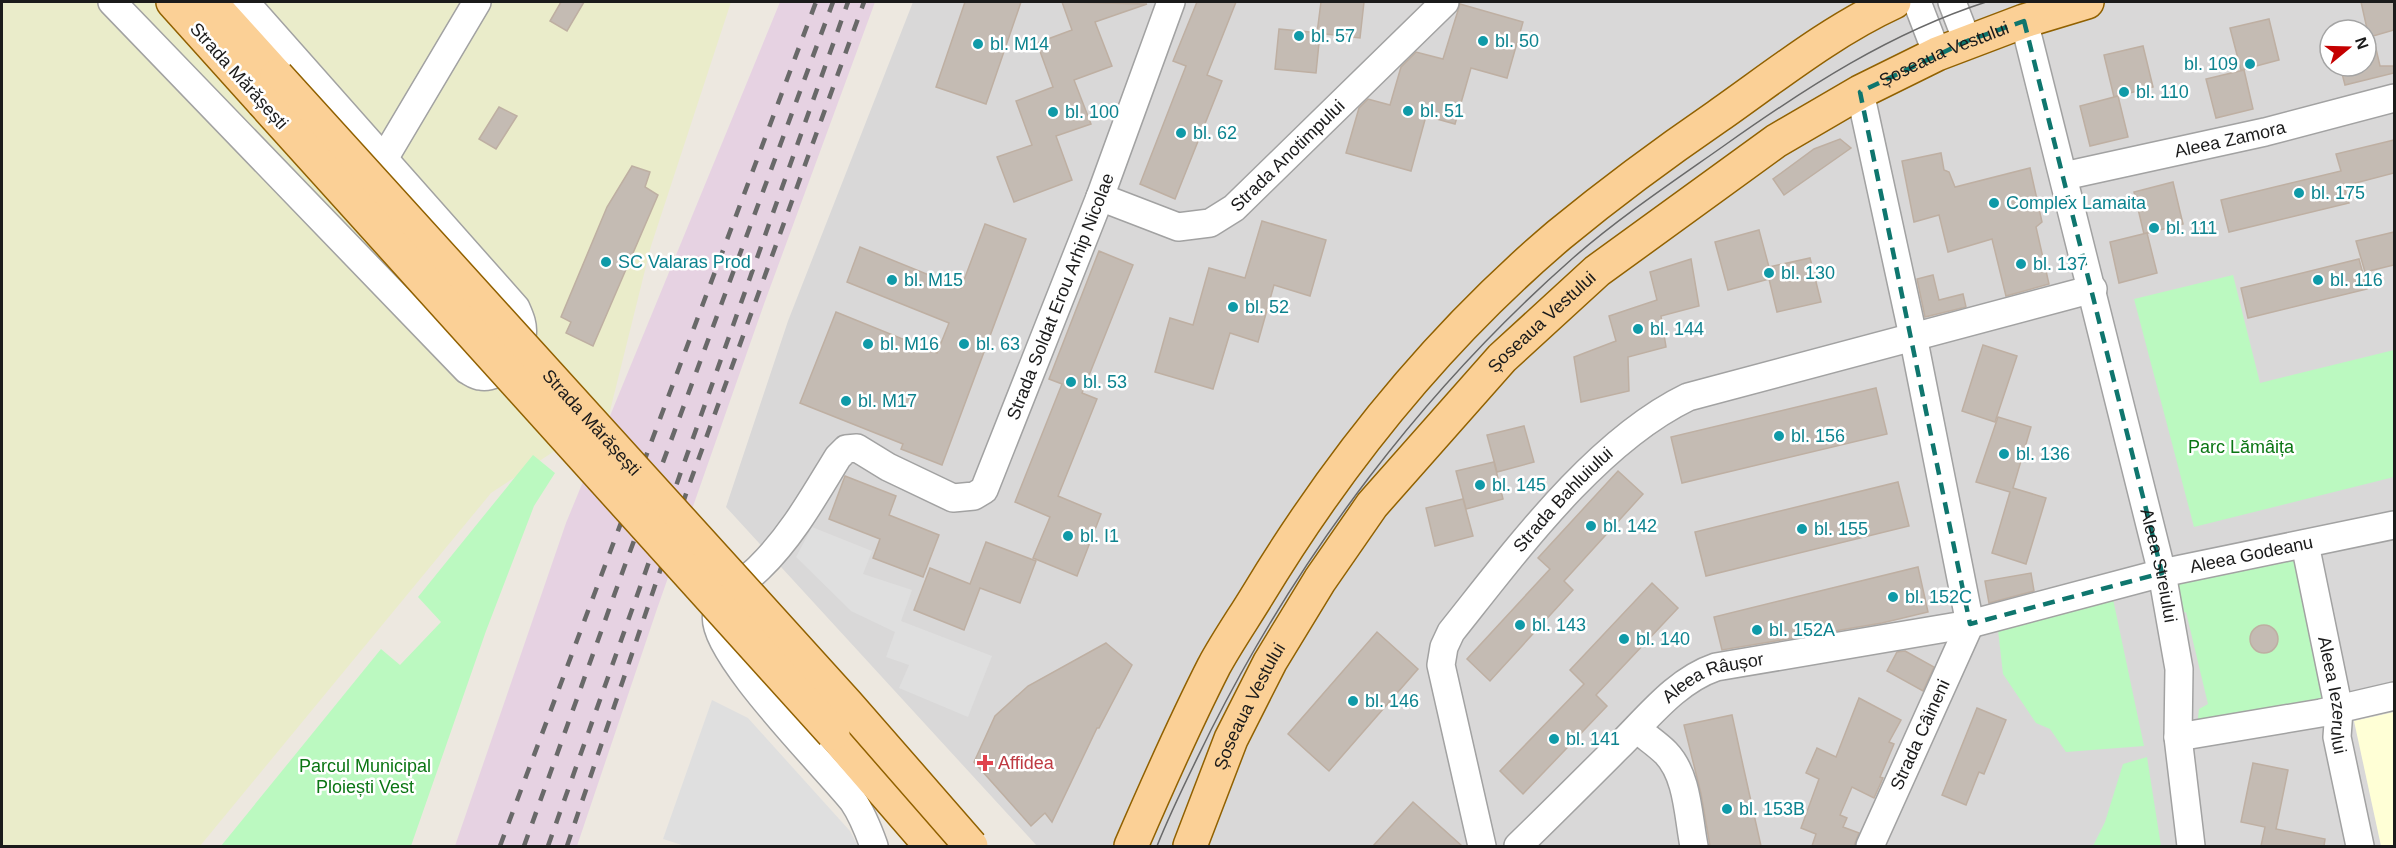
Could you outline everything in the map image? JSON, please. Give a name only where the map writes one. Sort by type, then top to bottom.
[{"type":"main road","name":"Strada Mărășești","points":[[172,2],[270,89],[839,695],[971,846]]},
{"type":"main road","name":"Strada Mărășești","points":[[210,2],[270,89],[931,846]]},
{"type":"main road","points":[[1131,846],[1215,665],[1276,565],[1329,485],[1401,394],[1479,312],[1558,236],[1663,154],[1767,81],[1863,16],[1894,2]]},
{"type":"main road","name":"Șoseaua Vestului","points":[[1190,846],[1231,739],[1270,662],[1320,580],[1372,505],[1502,358],[1597,271],[1686,204],[1776,141],[1860,92],[1937,54],[2024,21],[2087,2]]},
{"type":"street","points":[[112,2],[467,370],[481,377],[496,374],[513,358],[522,338],[522,324],[516,308],[385,157],[245,2]]},
{"type":"street","points":[[385,157],[477,2]]},
{"type":"street","name":"Strada Soldat Erou Arhip Nicolae","points":[[874,846],[855,804],[744,676],[716,626],[717,614],[725,597],[760,568],[796,526],[838,457],[846,449],[857,448],[888,467],[953,498],[974,496],[984,489],[1100,197],[1171,2]]},
{"type":"street","name":"Strada Anotimpului","points":[[1100,197],[1178,227],[1210,224],[1234,208],[1445,2]]},
{"type":"street","points":[[1917,2],[1937,54]]},
{"type":"street","points":[[1952,2],[1967,41]]},
{"type":"street","name":"Aleea Streiului","points":[[2024,21],[2093,289],[2162,573],[2179,669],[2178,737],[2191,846]]},
{"type":"street","points":[[1860,92],[1913,336],[1970,624]]},
{"type":"street","name":"Aleea Zamora","points":[[2064,176],[2265,132],[2394,98]]},
{"type":"street","points":[[1913,336],[2093,289]]},
{"type":"street","name":"Strada Bahluiului","points":[[1482,846],[1441,665],[1442,656],[1451,632],[1535,526],[1616,445],[1666,408],[1712,390],[1913,336]]},
{"type":"street","name":"Aleea Godeanu","points":[[1970,624],[2054,604],[2162,573],[2394,525]]},
{"type":"street","name":"Aleea Iezerului","points":[[2306,544],[2339,710],[2337,737],[2360,846]]},
{"type":"street","name":"Aleea Râușor","points":[[1518,846],[1689,679],[1716,667],[1970,624]]},
{"type":"street","name":"Strada Câineni","points":[[1870,846],[1970,624]]},
{"type":"street","points":[[2178,737],[2339,710],[2394,696]]},
{"type":"street","points":[[1636,729],[1666,753],[1676,767],[1682,783],[1694,846]]},
{"type":"highlighted area","points":[[2024,21],[2162,573],[1970,624],[1860,92],[1967,41]]},
{"type":"shaded area","points":[[2,2],[731,2],[651,246],[609,415],[491,493],[200,846],[2,846]]},
{"type":"shaded area","points":[[780,2],[875,2],[764,304],[577,846],[455,846],[566,523]]},
{"type":"shaded area","points":[[913,2],[2394,2],[2394,846],[1037,846],[726,507],[788,321]]},
{"type":"shaded area","points":[[812,527],[872,551],[863,574],[912,590],[901,621],[992,656],[968,717],[899,688],[909,665],[886,657],[895,632],[851,611],[796,557]]},
{"type":"shaded area","points":[[712,700],[748,718],[850,831],[858,846],[685,846],[663,839]]},
{"type":"shaded area","points":[[2394,712],[2394,846],[2381,846],[2354,721]]},
{"type":"green space","name":"Parc Lămâița","points":[[2233,275],[2260,383],[2394,350],[2394,477],[2194,527],[2134,299]]},
{"type":"green space","name":"Parcul Municipal Ploiești Vest","points":[[533,455],[555,473],[534,506],[486,631],[411,846],[221,846],[381,649],[400,665],[441,622],[418,597]]},
{"type":"green space","points":[[2299,556],[2330,704],[2197,727],[2199,709],[2208,704],[2186,612],[2175,615],[2171,582]]},
{"type":"green space","points":[[2113,599],[2144,746],[2066,752],[2050,729],[2036,723],[2003,674],[1998,630]]},
{"type":"green space","points":[[2147,757],[2161,846],[2093,846],[2105,822],[2123,764]]},
{"type":"building","points":[[561,2],[584,2],[567,31],[550,21]]},
{"type":"building","name":"bl. M14","points":[[965,2],[1021,2],[986,104],[936,87]]},
{"type":"building","name":"bl. 100","points":[[1062,2],[1147,4],[1095,22],[1112,66],[1074,80],[1091,124],[1056,136],[1072,180],[1014,202],[997,157],[1032,145],[1016,101],[1053,87],[1037,43],[1072,30]]},
{"type":"building","name":"bl. 62","points":[[1197,2],[1236,2],[1207,75],[1222,81],[1175,199],[1140,184],[1186,66],[1173,61]]},
{"type":"building","points":[[1321,2],[1364,2],[1360,38],[1317,33]]},
{"type":"building","points":[[2361,2],[2394,2],[2394,30],[2378,35],[2378,18],[2365,18]]},
{"type":"building","name":"bl. 51","points":[[1460,4],[1523,22],[1507,78],[1471,68],[1455,124],[1426,116],[1411,171],[1346,153],[1359,108],[1368,99],[1390,105],[1401,67],[1416,52],[1443,59]]},
{"type":"building","points":[[2269,19],[2279,60],[2241,70],[2230,28]]},
{"type":"building","points":[[1279,29],[1320,33],[1316,73],[1275,69]]},
{"type":"building","points":[[2143,46],[2153,87],[2114,97],[2104,55]]},
{"type":"building","points":[[2378,57],[2380,66],[2394,66],[2394,73],[2378,77]]},
{"type":"building","points":[[2244,70],[2253,109],[2216,118],[2206,79]]},
{"type":"building","points":[[2343,78],[2374,78],[2345,85]]},
{"type":"building","points":[[2118,96],[2128,137],[2090,146],[2080,106]]},
{"type":"building","points":[[499,107],[517,116],[496,149],[479,139]]},
{"type":"building","points":[[1840,139],[1851,148],[1784,195],[1773,179],[1814,149]]},
{"type":"building","name":"bl. 175","points":[[2394,140],[2394,173],[2344,186],[2349,203],[2229,232],[2221,200],[2341,171],[2336,154]]},
{"type":"building","points":[[1941,153],[1944,170],[1949,172],[1955,187],[2030,168],[2042,222],[2036,227],[2049,284],[2006,296],[1992,239],[1948,252],[1939,215],[1914,222],[1902,161]]},
{"type":"building","name":"SC Valaras Prod","points":[[632,166],[650,172],[645,187],[658,195],[593,346],[566,333],[571,322],[561,317],[607,207]]},
{"type":"building","points":[[2173,182],[2183,224],[2144,234],[2134,192]]},
{"type":"building","name":"bl. 52","points":[[1262,221],[1326,240],[1310,296],[1274,285],[1258,342],[1230,333],[1213,389],[1155,372],[1170,318],[1193,325],[1209,268],[1245,278]]},
{"type":"building","points":[[985,224],[1026,239],[942,465],[901,449],[903,444],[800,403],[836,312],[937,353],[949,323],[847,282],[860,247],[961,288]]},
{"type":"building","name":"bl. 130","points":[[1759,230],[1769,267],[1810,258],[1821,302],[1777,312],[1769,279],[1728,290],[1715,242]]},
{"type":"building","points":[[2394,232],[2394,265],[2365,272],[2356,241]]},
{"type":"building","points":[[2147,233],[2157,273],[2119,283],[2110,242]]},
{"type":"building","name":"bl. 53","points":[[1099,251],[1133,265],[1082,393],[1097,399],[1058,496],[1101,514],[1077,576],[1033,558],[1050,517],[1015,502],[1062,384],[1049,379]]},
{"type":"building","name":"bl. 144","points":[[1691,259],[1699,306],[1661,316],[1666,347],[1628,357],[1629,391],[1581,402],[1574,357],[1616,341],[1609,316],[1657,300],[1650,272]]},
{"type":"building","name":"bl. 116","points":[[2359,259],[2367,289],[2248,318],[2241,288]]},
{"type":"building","points":[[1933,275],[1939,300],[1963,294],[1966,307],[1925,317],[1917,279]]},
{"type":"building","points":[[1983,345],[2017,356],[1995,422],[1962,411]]},
{"type":"building","name":"bl. 156","points":[[1876,388],[1887,434],[1682,483],[1671,437]]},
{"type":"building","name":"bl. 136","points":[[1998,417],[2031,427],[2013,488],[2046,498],[2026,564],[1992,553],[2010,492],[1976,482]]},
{"type":"building","points":[[1524,426],[1534,462],[1497,472],[1487,435]]},
{"type":"building","points":[[1494,462],[1503,499],[1466,509],[1456,471]]},
{"type":"building","points":[[1618,471],[1643,494],[1564,581],[1573,590],[1490,681],[1467,659],[1550,569],[1538,558]]},
{"type":"building","points":[[845,476],[896,496],[889,515],[939,535],[923,577],[873,558],[880,539],[829,519]]},
{"type":"building","name":"bl. 155","points":[[1898,482],[1909,526],[1706,576],[1695,532]]},
{"type":"building","points":[[1463,499],[1473,536],[1435,546],[1426,508]]},
{"type":"building","points":[[986,542],[1036,561],[1020,603],[980,588],[964,630],[914,610],[930,568],[970,584]]},
{"type":"building","points":[[1918,567],[1928,612],[1882,623],[1722,650],[1714,617]]},
{"type":"building","points":[[2031,573],[2034,591],[1989,603],[1985,581]]},
{"type":"building","points":[[1652,583],[1678,608],[1596,695],[1607,706],[1523,794],[1500,771],[1584,684],[1570,670]]},
{"type":"building","points":[[2264,625],[2274,629],[2278,639],[2274,649],[2264,653],[2254,649],[2250,639],[2254,629]]},
{"type":"building","name":"bl. 146","points":[[1377,632],[1418,669],[1329,771],[1288,734]]},
{"type":"building","points":[[1106,643],[1132,665],[1097,728],[1052,822],[1045,813],[1031,826],[974,762],[995,716],[1028,686]]},
{"type":"building","points":[[1905,651],[1934,667],[1923,691],[1887,671],[1897,652]]},
{"type":"building","points":[[1859,698],[1901,720],[1889,742],[1894,744],[1874,798],[1852,787],[1840,815],[1847,818],[1843,827],[1859,833],[1854,846],[1812,846],[1816,834],[1801,828],[1819,779],[1806,773],[1817,748],[1836,757]]},
{"type":"building","points":[[1977,708],[2006,720],[1984,774],[1979,772],[1966,805],[1942,795]]},
{"type":"building","points":[[1732,715],[1761,846],[1710,846],[1701,794],[1684,725]]},
{"type":"building","points":[[2253,763],[2288,770],[2276,829],[2325,839],[2324,846],[2261,846],[2265,827],[2241,822]]},
{"type":"building","points":[[1413,802],[1462,846],[1373,846]]},
{"type":"tram line","points":[[1157,846],[1211,730],[1246,664],[1284,600],[1326,537],[1416,418],[1518,309],[1609,228],[1756,123],[1818,82],[1916,29],[1986,2]]},
{"type":"railway","points":[[500,846],[816,2]]},
{"type":"railway","points":[[524,846],[833,2]]},
{"type":"railway","points":[[548,846],[848,2]]},
{"type":"railway","points":[[567,846],[688,488],[864,2]]},
{"type":"place","name":"bl. 57","points":[[1299,36]]},
{"type":"place","name":"bl. 50","points":[[1483,41]]},
{"type":"place","name":"bl. M14","points":[[978,44]]},
{"type":"place","name":"bl. 109","points":[[2250,64]]},
{"type":"place","name":"bl. 110","points":[[2124,92]]},
{"type":"place","name":"bl. 51","points":[[1408,111]]},
{"type":"place","name":"bl. 100","points":[[1053,112]]},
{"type":"place","name":"bl. 62","points":[[1181,133]]},
{"type":"place","name":"bl. 175","points":[[2299,193]]},
{"type":"place","name":"Complex Lamaita","points":[[1994,203]]},
{"type":"place","name":"bl. 111","points":[[2154,228]]},
{"type":"place","name":"SC Valaras Prod","points":[[606,262]]},
{"type":"place","name":"bl. 137","points":[[2021,264]]},
{"type":"place","name":"bl. 130","points":[[1769,273]]},
{"type":"place","name":"bl. M15","points":[[892,280]]},
{"type":"place","name":"bl. 116","points":[[2318,280]]},
{"type":"place","name":"bl. 52","points":[[1233,307]]},
{"type":"place","name":"bl. 144","points":[[1638,329]]},
{"type":"place","name":"bl. M16","points":[[868,344]]},
{"type":"place","name":"bl. 63","points":[[964,344]]},
{"type":"place","name":"bl. 53","points":[[1071,382]]},
{"type":"place","name":"bl. M17","points":[[846,401]]},
{"type":"place","name":"bl. 156","points":[[1779,436]]},
{"type":"place","name":"bl. 136","points":[[2004,454]]},
{"type":"place","name":"bl. 145","points":[[1480,485]]},
{"type":"place","name":"bl. 142","points":[[1591,526]]},
{"type":"place","name":"bl. 155","points":[[1802,529]]},
{"type":"place","name":"bl. I1","points":[[1068,536]]},
{"type":"place","name":"bl. 152C","points":[[1893,597]]},
{"type":"place","name":"bl. 143","points":[[1520,625]]},
{"type":"place","name":"bl. 152A","points":[[1757,630]]},
{"type":"place","name":"bl. 140","points":[[1624,639]]},
{"type":"place","name":"bl. 146","points":[[1353,701]]},
{"type":"place","name":"bl. 141","points":[[1554,739]]},
{"type":"place","name":"Affidea","points":[[985,763]]},
{"type":"place","name":"bl. 153B","points":[[1727,809]]}]
